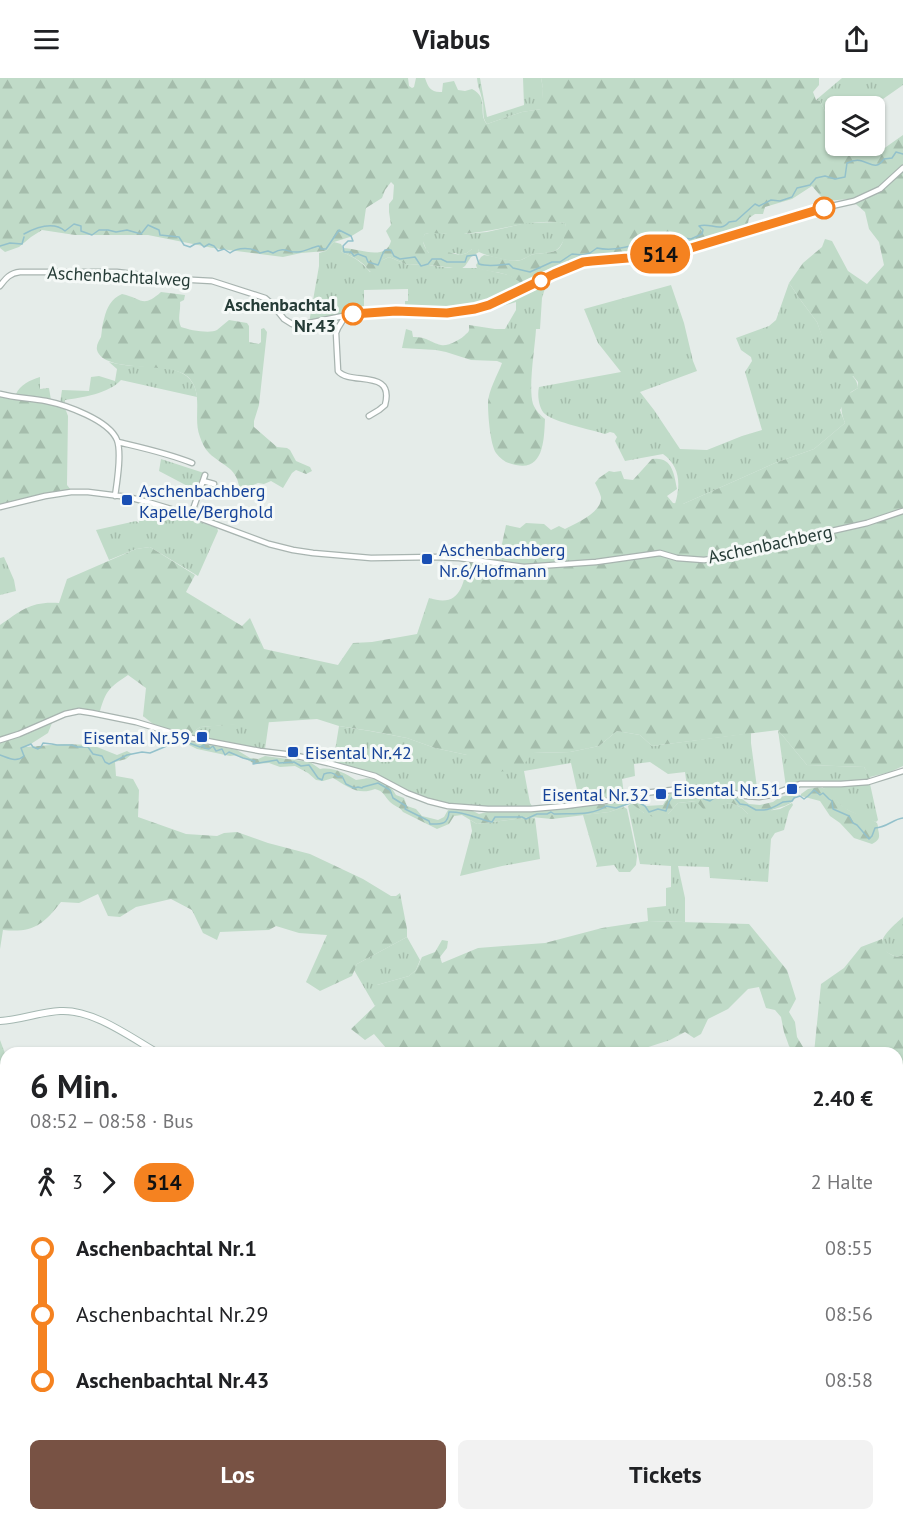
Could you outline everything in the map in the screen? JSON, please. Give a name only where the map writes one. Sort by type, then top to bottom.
[{"type":"street","name":"Aschenbachtalweg","points":[[10,275],[20,272],[117,272],[218,282],[265,298],[284,319],[295,325],[346,315],[396,311],[447,313],[489,305],[583,262],[681,251],[823,208],[854,201],[880,189],[903,168]]},
{"type":"street","points":[[0,274],[10,275]]},
{"type":"street","points":[[0,286],[10,275]]},
{"type":"street","points":[[346,315],[336,333],[338,371],[344,377],[376,382],[386,393],[385,405],[369,416]]},
{"type":"street","points":[[0,394],[45,400],[101,423],[118,442],[115,496]]},
{"type":"street","points":[[118,442],[144,447],[192,463]]},
{"type":"street","points":[[191,515],[205,475]]},
{"type":"street","points":[[203,481],[214,484]]},
{"type":"street","name":"Aschenbachberg","points":[[0,507],[45,496],[88,492],[136,499],[191,515],[276,546],[307,552],[371,558],[459,558],[524,567],[596,562],[660,553],[704,560],[718,558],[753,545],[774,544],[855,526],[903,511]]},
{"type":"street","points":[[0,740],[65,714],[79,711],[118,718],[186,737],[328,763],[375,776],[428,801],[448,806],[488,809],[564,806],[612,800],[635,794],[690,788],[710,788],[751,797],[764,797],[800,784],[868,782],[903,771]]},
{"type":"street","points":[[0,1021],[55,1012],[82,1013],[99,1019],[148,1047]]},
{"type":"green space","points":[[0,78],[408,78],[409,86],[412,88],[416,78],[425,78],[429,87],[435,92],[442,92],[443,83],[454,81],[458,90],[472,89],[481,97],[484,120],[487,124],[522,112],[541,109],[543,88],[541,78],[819,78],[819,85],[813,92],[825,112],[825,156],[885,156],[885,148],[903,135],[903,766],[870,777],[864,767],[807,765],[778,730],[652,746],[640,735],[617,731],[599,746],[570,752],[533,753],[519,770],[473,774],[467,755],[435,748],[407,738],[339,726],[317,719],[200,727],[188,736],[153,724],[143,716],[146,688],[128,675],[109,690],[100,711],[78,709],[54,718],[48,733],[26,747],[64,744],[92,745],[117,755],[127,751],[132,754],[126,759],[115,762],[116,776],[133,779],[139,790],[138,817],[186,834],[217,836],[237,832],[310,854],[363,879],[391,896],[400,893],[407,937],[357,964],[352,976],[320,991],[306,982],[327,935],[299,933],[276,926],[269,930],[220,932],[217,940],[203,933],[192,910],[171,899],[136,907],[120,917],[108,916],[98,894],[79,903],[61,902],[43,922],[30,929],[3,930],[0,949],[0,625],[34,605],[59,603],[67,579],[136,549],[150,547],[195,575],[186,592],[242,626],[250,618],[264,649],[338,665],[353,643],[417,634],[429,598],[447,600],[454,597],[462,587],[468,562],[493,565],[494,551],[502,544],[506,525],[520,528],[526,523],[544,524],[551,530],[559,526],[565,529],[575,524],[588,517],[597,508],[601,497],[595,483],[609,471],[621,471],[624,479],[633,480],[652,459],[664,460],[671,467],[677,489],[667,496],[673,503],[683,504],[775,463],[814,449],[845,423],[842,411],[843,402],[858,388],[858,382],[853,376],[842,378],[831,363],[817,322],[789,283],[803,263],[822,247],[825,239],[832,241],[848,271],[867,284],[884,265],[879,242],[869,229],[865,212],[850,199],[825,201],[812,186],[792,199],[765,207],[763,214],[755,214],[749,218],[748,223],[728,236],[681,249],[628,257],[592,259],[528,285],[506,274],[477,268],[476,265],[484,255],[517,261],[531,255],[554,251],[561,246],[563,241],[565,223],[530,223],[463,234],[425,234],[424,244],[429,253],[447,252],[460,255],[472,249],[478,249],[479,252],[471,257],[461,269],[422,264],[408,265],[389,257],[383,260],[380,270],[374,274],[360,261],[342,252],[343,248],[378,252],[388,247],[391,241],[386,231],[391,225],[389,204],[393,199],[394,185],[391,182],[382,198],[366,208],[363,229],[350,237],[334,242],[326,251],[283,257],[213,248],[148,235],[75,235],[42,230],[19,247],[5,252],[0,248]]},
{"type":"green space","points":[[477,78],[480,78],[487,117],[524,105],[523,78],[541,78],[542,109],[522,112],[487,124]]},
{"type":"green space","points":[[842,78],[903,78],[903,85],[885,98],[825,96],[825,112],[820,101],[816,100]]},
{"type":"green space","points":[[526,223],[565,223],[566,230],[565,237],[557,250],[534,254],[517,261],[488,255],[479,252],[478,249],[472,249],[460,255],[429,253],[422,239],[425,234],[433,232],[466,234],[487,232]]},
{"type":"green space","points":[[334,242],[341,244],[342,252],[358,260],[370,272],[389,257],[408,265],[477,268],[509,275],[528,285],[483,306],[447,311],[405,310],[408,289],[364,290],[364,312],[309,323],[319,266],[319,253],[326,251]]},
{"type":"green space","points":[[546,281],[542,298],[540,329],[505,329],[516,310],[516,302],[493,309],[492,306]]},
{"type":"green space","points":[[789,283],[817,322],[832,363],[852,376],[858,388],[851,392],[840,410],[845,423],[814,449],[775,463],[683,504],[675,504],[678,476],[673,464],[663,454],[625,461],[615,441],[617,437],[614,433],[605,434],[565,423],[550,417],[541,409],[538,398],[539,387],[621,372],[598,343],[584,309],[671,285],[697,371],[640,392],[680,449],[707,450],[762,430],[745,372],[752,361],[751,357],[741,350],[736,338],[769,326],[776,320]]},
{"type":"green space","points":[[161,292],[185,295],[184,300],[180,302],[181,327],[210,332],[217,330],[229,320],[247,323],[249,342],[259,344],[261,329],[264,328],[267,332],[259,405],[254,427],[277,447],[290,450],[296,461],[310,467],[312,471],[306,474],[296,470],[283,488],[271,481],[244,489],[239,486],[231,470],[206,450],[198,429],[195,389],[187,376],[166,369],[124,365],[102,357],[97,346],[105,315],[112,301],[122,294],[146,301]]},
{"type":"green space","points":[[469,325],[495,329],[536,329],[531,378],[532,397],[535,409],[545,419],[544,435],[541,452],[532,463],[525,466],[510,464],[500,458],[496,453],[491,436],[488,398],[502,363],[471,360],[436,350],[402,348],[406,329],[412,331],[413,337],[447,345],[464,336],[469,331]]},
{"type":"green space","points":[[109,362],[175,370],[190,379],[197,397],[121,380],[103,392],[65,400],[64,404],[60,403],[62,390],[89,391],[91,377],[99,376],[115,381],[117,369]]},
{"type":"green space","points":[[40,377],[40,389],[49,388],[51,400],[16,394],[26,383]]},
{"type":"green space","points":[[0,396],[45,402],[65,408],[68,416],[67,485],[71,490],[0,505]]},
{"type":"green space","points":[[161,459],[204,473],[197,491],[159,471]]},
{"type":"green space","points":[[141,501],[217,528],[218,531],[198,576],[150,547],[136,549],[109,560],[96,530],[136,521],[139,523],[138,503]]},
{"type":"green space","points":[[4,557],[16,591],[0,595],[0,558]]},
{"type":"green space","points":[[269,721],[265,749],[188,736],[200,727]]},
{"type":"green space","points":[[339,726],[407,738],[435,748],[467,755],[570,752],[599,746],[617,731],[640,735],[652,746],[751,733],[758,795],[687,787],[685,772],[668,774],[650,762],[634,764],[635,776],[622,779],[624,795],[580,803],[571,763],[524,771],[532,806],[528,808],[477,808],[439,803],[415,795],[363,771],[333,763]]},
{"type":"green space","points":[[778,730],[807,765],[864,767],[870,780],[828,783],[799,782],[786,787]]},
{"type":"green space","points":[[188,741],[237,750],[250,758],[258,759],[265,756],[310,762],[320,769],[334,770],[356,780],[368,778],[379,780],[389,785],[396,795],[404,798],[407,806],[416,809],[422,816],[438,820],[444,817],[448,810],[456,809],[471,810],[479,814],[530,811],[623,800],[624,807],[609,812],[552,819],[531,817],[477,824],[462,815],[454,816],[449,824],[437,829],[403,812],[378,790],[358,791],[333,778],[323,781],[316,780],[295,766],[255,764],[238,755],[230,756],[197,749],[187,744]]},
{"type":"green space","points":[[870,784],[878,820],[876,822],[844,808],[823,788],[823,786]]},
{"type":"green space","points":[[819,787],[829,790],[848,810],[876,823],[878,840],[872,844],[854,838],[830,816],[820,801],[801,796],[808,789]]},
{"type":"green space","points":[[696,789],[716,790],[738,796],[749,804],[760,805],[789,795],[791,791],[796,791],[796,796],[792,802],[763,816],[748,814],[732,803],[704,810],[696,801],[678,803],[668,814],[653,817],[631,803],[633,799],[640,798],[645,806],[663,805],[670,793]]},
{"type":"green space","points":[[696,801],[732,803],[748,814],[780,809],[792,803],[793,805],[784,830],[775,833],[771,839],[768,882],[710,878],[709,867],[678,866],[685,898],[685,922],[648,921],[647,908],[666,906],[666,888],[671,887],[671,866],[640,864],[628,806],[632,803],[644,813],[668,814],[678,803]]},
{"type":"green space","points":[[624,807],[627,809],[637,856],[636,865],[630,872],[619,872],[614,865],[596,867],[583,815],[609,812]]},
{"type":"green space","points":[[535,818],[540,859],[460,876],[472,831],[470,820],[477,824]]},
{"type":"green space","points":[[903,917],[903,955],[897,957],[888,953],[882,943],[887,932]]},
{"type":"green space","points":[[648,921],[749,924],[787,970],[796,999],[789,1012],[795,1022],[797,1037],[803,1047],[789,1046],[781,1017],[775,1010],[766,1008],[759,987],[748,989],[728,1009],[708,1019],[701,1034],[694,1038],[685,1032],[648,1047],[385,1047],[374,1034],[365,1040],[351,1029],[377,1004],[377,985],[409,976],[416,970],[422,957],[435,952],[442,940],[448,941],[447,948],[440,957],[442,963],[478,948],[545,943],[602,928]]},
{"type":"green space","points":[[407,937],[420,960],[416,970],[409,976],[377,985],[378,1004],[375,1006],[354,970],[357,964]]},
{"type":"green space","points":[[882,939],[883,946],[888,953],[897,957],[903,955],[903,1047],[815,1047],[821,984],[844,968],[861,947]]},
{"type":"waterway","points":[[24,234],[40,227],[50,226],[65,231],[74,224],[81,226],[81,231],[92,235],[99,230],[116,232],[127,230],[141,234],[148,225],[159,230],[160,235],[179,237],[184,245],[190,247],[200,243],[204,247],[209,244],[218,251],[224,249],[230,253],[245,248],[260,253],[268,251],[273,253],[284,250],[301,252],[319,246],[321,249],[326,249],[339,230],[351,236],[353,241],[348,241],[343,246],[344,252],[366,257],[368,262],[378,265],[385,250],[391,250],[394,256],[400,259],[415,257],[421,266],[428,264],[432,259],[465,262],[467,256],[476,255],[479,264],[490,266],[509,264],[513,268],[530,272],[552,262],[560,262],[572,254],[583,255],[597,248],[632,246],[652,239],[659,243],[677,237],[691,239],[702,234],[703,230],[699,226],[722,227],[729,222],[736,221],[755,204],[759,206],[771,200],[780,201],[792,197],[797,188],[810,185],[816,178],[845,177],[849,162],[858,160],[876,165],[884,159],[892,158],[896,152],[903,154]]},
{"type":"waterway","points":[[0,246],[10,243],[22,244],[24,237]]},
{"type":"waterway","points":[[0,755],[18,759],[24,756],[21,748],[31,744],[38,749],[43,743],[72,745],[88,747],[93,754],[102,756],[109,764],[127,755],[150,753],[181,740],[200,747],[204,745],[204,748],[209,749],[213,746],[216,751],[222,749],[225,755],[229,752],[255,761],[253,764],[277,760],[279,763],[294,762],[301,766],[309,765],[318,778],[322,780],[324,774],[335,774],[338,777],[342,776],[346,784],[354,788],[378,783],[390,790],[393,798],[406,806],[405,809],[429,821],[430,824],[445,822],[449,812],[492,822],[495,817],[526,819],[537,814],[551,812],[554,814],[588,813],[606,806],[616,808],[636,801],[645,806],[649,812],[658,809],[666,811],[670,800],[679,793],[687,797],[691,797],[693,793],[697,796],[701,793],[704,799],[710,801],[716,797],[734,797],[740,804],[756,810],[764,810],[800,796],[804,799],[814,790],[820,795],[823,793],[832,801],[833,809],[849,816],[869,839],[875,828],[903,818]]},
{"type":"bus line","name":"514","points":[[353,314],[396,311],[447,313],[475,309],[489,305],[583,262],[681,251],[824,208]]},
{"type":"place","name":"Aschenbachtal Nr.43","points":[[353,314]]},
{"type":"place","name":"Aschenbachberg Kapelle/Berghold","points":[[127,500]]},
{"type":"place","name":"Aschenbachberg Nr.6/Hofmann","points":[[427,559]]},
{"type":"place","name":"Eisental Nr.59","points":[[202,737]]},
{"type":"place","name":"Eisental Nr.42","points":[[293,752]]},
{"type":"place","name":"Eisental Nr.51","points":[[792,789]]},
{"type":"place","name":"Eisental Nr.32","points":[[661,794]]}]
